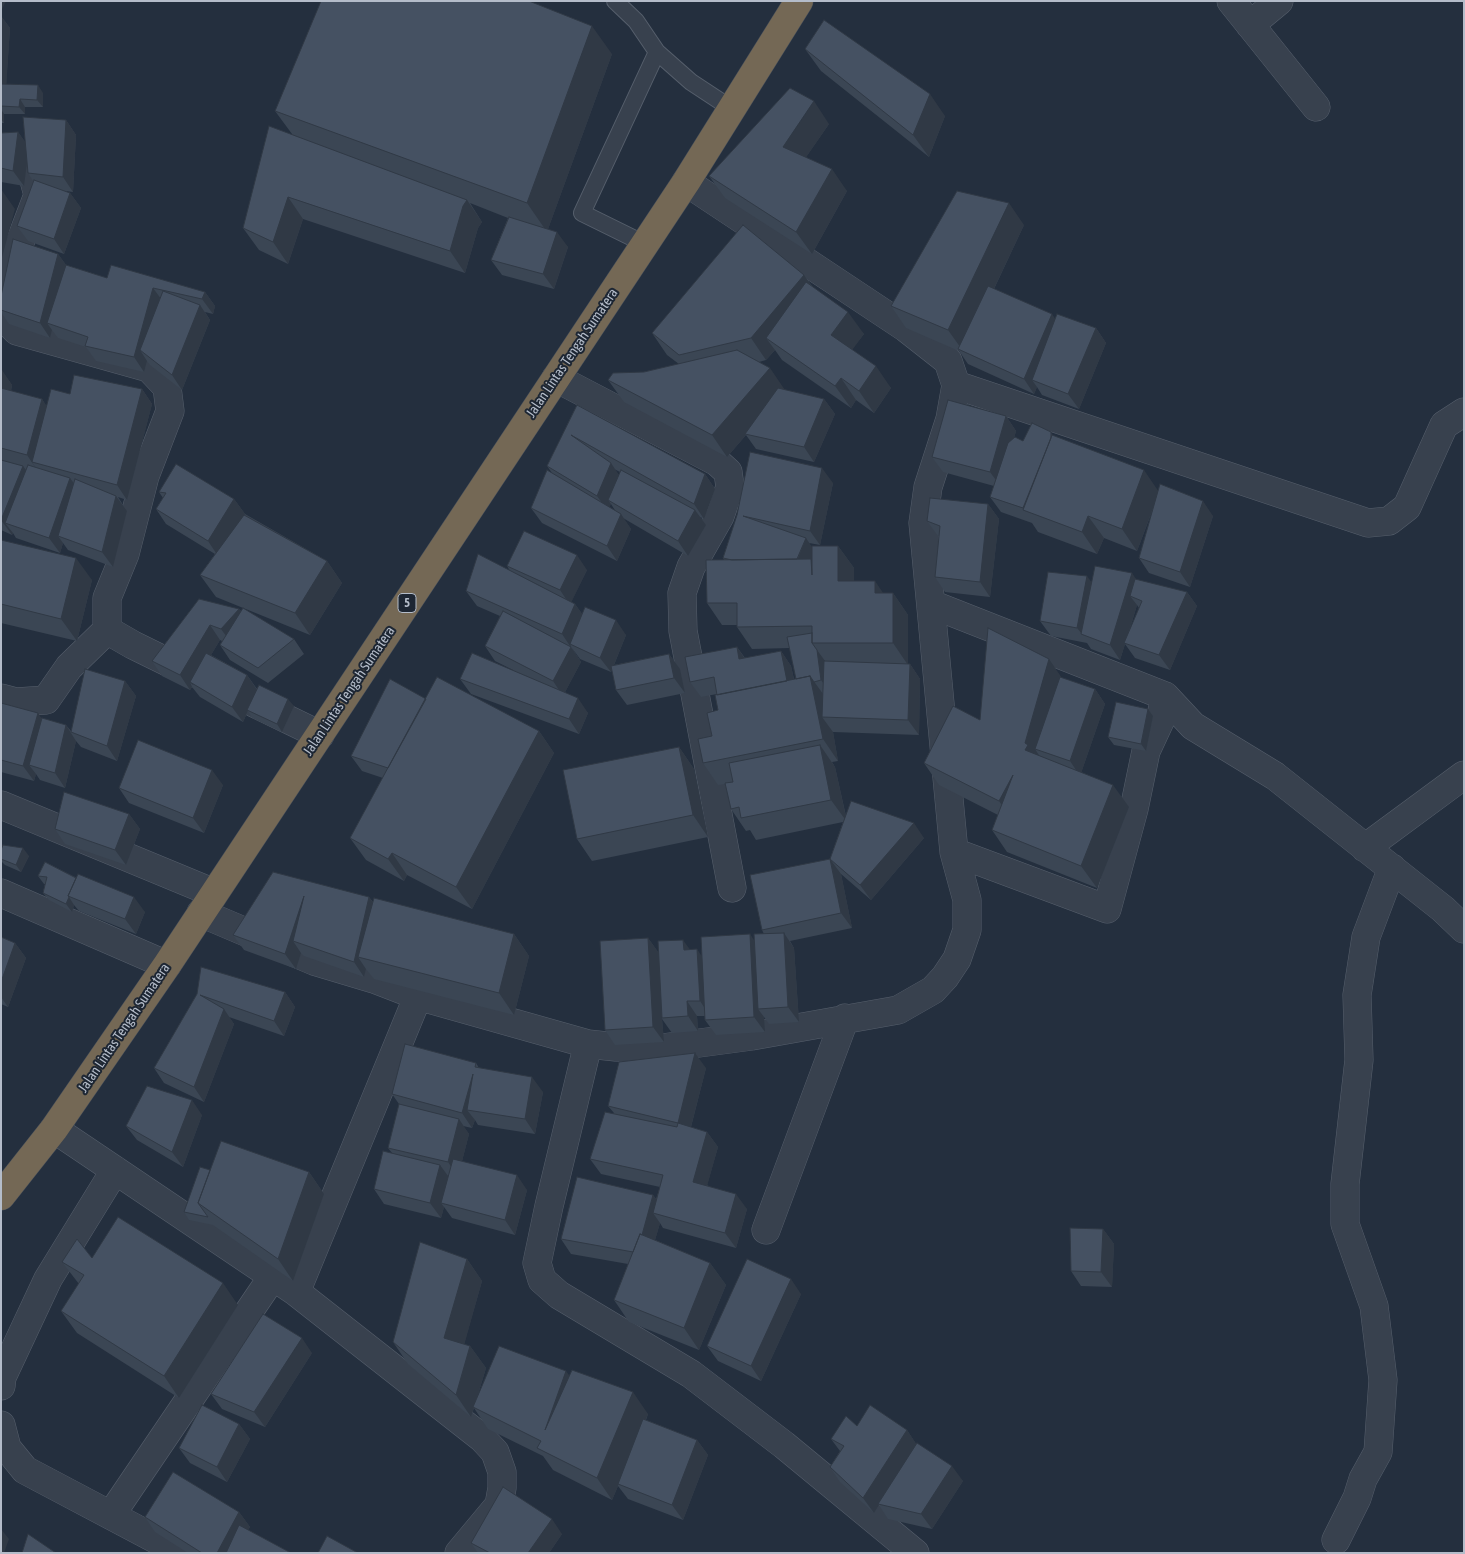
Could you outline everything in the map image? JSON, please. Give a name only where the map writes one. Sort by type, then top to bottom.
[{"type":"highway","name":"Jalan Lintas Tengah Sumatera","points":[[1,1196],[54,1129],[167,965],[686,182],[799,1]]},
{"type":"street","points":[[1231,1],[1316,107]]},
{"type":"street","points":[[1250,25],[1279,1]]},
{"type":"street","points":[[1,159],[32,173],[38,195],[1,292]]},
{"type":"street","points":[[1,805],[208,903],[314,961],[374,979],[418,996],[588,1044],[662,1048],[752,1036],[898,1010],[933,990],[945,977],[957,959],[967,930],[967,900],[954,852],[923,523],[928,487],[950,418],[956,385],[948,361],[919,337],[686,182]]},
{"type":"street","points":[[1,308],[2,316],[17,332],[149,368],[166,387],[170,411],[145,476],[125,554],[107,598],[107,630],[69,667],[46,700],[16,702],[1,698]]},
{"type":"street","points":[[556,378],[717,462],[728,472],[730,487],[720,516],[690,567],[682,593],[683,631],[732,888]]},
{"type":"street","points":[[956,385],[1368,523],[1389,520],[1407,507],[1444,425],[1464,412]]},
{"type":"street","points":[[97,546],[125,554]]},
{"type":"street","points":[[930,604],[1165,696],[1193,726],[1275,776],[1443,909],[1464,929]]},
{"type":"street","points":[[107,630],[133,645],[320,735]]},
{"type":"street","points":[[954,852],[1108,909],[1134,810],[1146,751],[1160,721],[1165,696]]},
{"type":"street","points":[[1365,848],[1464,775]]},
{"type":"street","points":[[1336,1540],[1358,1498],[1363,1479],[1378,1452],[1383,1380],[1374,1306],[1345,1224],[1345,1184],[1359,1060],[1358,995],[1366,937],[1392,868]]},
{"type":"street","points":[[1,893],[167,965]]},
{"type":"street","points":[[296,1292],[418,996]]},
{"type":"street","points":[[766,1230],[845,1018]]},
{"type":"street","points":[[588,1044],[537,1263],[542,1280],[559,1295],[690,1374],[784,1445],[915,1553]]},
{"type":"street","points":[[54,1129],[296,1292],[482,1438],[495,1452],[502,1472],[499,1505],[459,1553]]},
{"type":"street","points":[[1,1386],[2,1377],[48,1279],[115,1170]]},
{"type":"street","points":[[111,1515],[272,1276]]},
{"type":"street","points":[[1,1425],[7,1448],[25,1470],[182,1553]]},
{"type":"lane","points":[[615,1],[636,21],[656,52],[691,82],[732,108]]},
{"type":"lane","points":[[645,244],[582,213],[656,52]]},
{"type":"building","points":[[321,1],[529,1],[592,26],[527,203],[275,111]]},
{"type":"building","points":[[824,20],[930,94],[913,135],[805,49]]},
{"type":"building","points":[[1,84],[38,85],[37,100],[20,99],[19,107],[1,106]]},
{"type":"building","points":[[790,88],[814,101],[783,147],[832,169],[796,232],[709,176]]},
{"type":"building","points":[[23,117],[66,120],[63,177],[28,173]]},
{"type":"building","points":[[269,126],[467,200],[463,206],[450,251],[288,197],[273,242],[243,228]]},
{"type":"building","points":[[18,132],[13,171],[1,168],[1,133]]},
{"type":"building","points":[[34,180],[70,193],[54,239],[17,226]]},
{"type":"building","points":[[957,191],[1009,203],[948,330],[891,306]]},
{"type":"building","points":[[509,217],[557,232],[543,274],[491,260]]},
{"type":"building","points":[[743,225],[804,275],[751,338],[679,355],[652,333]]},
{"type":"building","points":[[13,239],[58,254],[40,323],[1,310],[1,296]]},
{"type":"building","points":[[66,265],[107,278],[111,265],[205,292],[202,299],[153,288],[134,357],[85,346],[88,337],[47,323]]},
{"type":"building","points":[[806,282],[848,312],[831,335],[876,366],[859,391],[841,378],[835,386],[766,338]]},
{"type":"building","points":[[988,286],[1052,314],[1024,379],[958,349]]},
{"type":"building","points":[[163,291],[200,305],[172,375],[140,350]]},
{"type":"building","points":[[1057,314],[1096,328],[1068,394],[1032,380]]},
{"type":"building","points":[[737,350],[770,368],[712,435],[608,380],[613,373],[644,372]]},
{"type":"building","points":[[74,375],[142,389],[117,485],[32,462],[51,389],[70,394]]},
{"type":"building","points":[[1,388],[42,399],[27,455],[1,448]]},
{"type":"building","points":[[778,388],[824,399],[804,447],[745,434]]},
{"type":"building","points":[[948,400],[1006,416],[990,472],[932,457]]},
{"type":"building","points":[[577,405],[705,474],[694,504],[571,435],[611,463],[597,496],[547,466]]},
{"type":"building","points":[[1032,423],[1051,432],[1051,438],[1023,508],[990,497],[1008,443],[1015,437],[1023,441]]},
{"type":"building","points":[[1052,435],[1144,470],[1122,529],[1088,516],[1082,532],[1023,510]]},
{"type":"building","points":[[750,452],[822,468],[810,531],[743,516],[806,538],[797,559],[732,560],[723,558],[737,515]]},
{"type":"building","points":[[1,460],[23,466],[1,520]]},
{"type":"building","points":[[176,464],[234,499],[208,541],[156,509],[166,493],[159,492]]},
{"type":"building","points":[[28,465],[70,478],[49,538],[5,523]]},
{"type":"building","points":[[547,470],[621,514],[607,546],[531,508]]},
{"type":"building","points":[[621,470],[695,510],[678,541],[608,500]]},
{"type":"building","points":[[75,479],[116,496],[102,552],[58,536]]},
{"type":"building","points":[[1160,484],[1203,501],[1180,572],[1139,558]]},
{"type":"building","points":[[930,498],[988,504],[980,582],[935,577],[940,526],[927,521]]},
{"type":"building","points":[[244,515],[327,561],[295,613],[200,575]]},
{"type":"building","points":[[524,531],[577,555],[560,590],[507,566]]},
{"type":"building","points":[[1,540],[76,558],[61,619],[1,604]]},
{"type":"building","points":[[812,546],[838,546],[838,581],[875,581],[875,593],[893,593],[893,643],[812,643],[812,626],[737,627],[737,603],[707,603],[706,560],[811,559],[812,575]]},
{"type":"building","points":[[478,554],[575,604],[562,634],[466,591]]},
{"type":"building","points":[[1095,566],[1132,573],[1110,645],[1081,634]]},
{"type":"building","points":[[1048,572],[1087,576],[1077,628],[1040,621]]},
{"type":"building","points":[[1135,579],[1187,592],[1159,655],[1124,643],[1142,601],[1130,596]]},
{"type":"building","points":[[199,599],[239,609],[221,629],[210,625],[180,675],[152,661]]},
{"type":"building","points":[[585,607],[616,620],[600,658],[570,644]]},
{"type":"building","points":[[243,608],[294,639],[258,668],[220,645]]},
{"type":"building","points":[[503,611],[571,647],[553,681],[485,646]]},
{"type":"building","points":[[988,628],[1049,659],[1025,743],[1028,745],[1025,750],[1113,785],[1081,866],[992,830],[1013,775],[999,801],[924,763],[953,706],[980,720]]},
{"type":"building","points":[[812,633],[812,643],[817,650],[821,680],[814,682],[810,676],[796,679],[787,637]]},
{"type":"building","points":[[737,647],[739,659],[781,651],[787,681],[717,695],[714,677],[690,682],[685,657]]},
{"type":"building","points":[[206,653],[247,675],[232,707],[190,682]]},
{"type":"building","points":[[472,653],[578,698],[569,719],[460,679]]},
{"type":"building","points":[[669,654],[674,678],[616,690],[611,666]]},
{"type":"building","points":[[824,661],[910,664],[908,720],[822,717]]},
{"type":"building","points":[[85,669],[125,681],[107,746],[71,732]]},
{"type":"building","points":[[810,676],[823,739],[703,763],[698,739],[712,736],[707,713],[718,710],[715,695]]},
{"type":"building","points":[[437,677],[539,731],[456,887],[392,853],[388,859],[350,838]]},
{"type":"building","points":[[1060,677],[1095,689],[1070,761],[1035,749]]},
{"type":"building","points":[[390,679],[426,699],[388,768],[351,756]]},
{"type":"building","points":[[259,685],[288,699],[277,724],[247,710]]},
{"type":"building","points":[[1116,702],[1148,709],[1141,744],[1108,737]]},
{"type":"building","points":[[1,703],[38,713],[23,766],[1,760]]},
{"type":"building","points":[[42,718],[66,725],[55,773],[29,765]]},
{"type":"building","points":[[138,740],[212,770],[193,818],[119,788]]},
{"type":"building","points":[[820,745],[831,800],[741,818],[739,807],[731,809],[725,783],[733,782],[729,763]]},
{"type":"building","points":[[679,747],[693,815],[577,839],[563,770]]},
{"type":"building","points":[[64,792],[129,814],[115,850],[55,829]]},
{"type":"building","points":[[851,801],[914,823],[860,885],[830,859]]},
{"type":"building","points":[[3,845],[23,848],[16,865],[1,859]]},
{"type":"building","points":[[830,859],[841,913],[762,930],[750,875]]},
{"type":"building","points":[[45,862],[76,878],[66,904],[43,893],[47,877],[38,876]]},
{"type":"building","points":[[273,872],[369,897],[354,962],[293,941],[304,896],[285,954],[233,935]]},
{"type":"building","points":[[78,874],[134,897],[125,919],[68,896]]},
{"type":"building","points":[[374,898],[514,934],[499,993],[358,957]]},
{"type":"building","points":[[784,933],[788,1007],[758,1009],[754,934]]},
{"type":"building","points":[[750,934],[754,1017],[705,1020],[701,937]]},
{"type":"building","points":[[1,937],[15,943],[1,982]]},
{"type":"building","points":[[648,938],[653,1027],[605,1030],[600,941]]},
{"type":"building","points":[[683,940],[684,950],[697,949],[700,1001],[687,1001],[688,1016],[662,1018],[658,941]]},
{"type":"building","points":[[201,967],[285,992],[274,1021],[200,995],[224,1009],[194,1087],[154,1068],[197,994]]},
{"type":"building","points":[[405,1044],[476,1063],[475,1067],[532,1077],[525,1119],[467,1110],[473,1074],[462,1113],[392,1094]]},
{"type":"building","points":[[695,1053],[678,1123],[608,1106],[619,1062]]},
{"type":"building","points":[[147,1086],[192,1100],[172,1152],[126,1126]]},
{"type":"building","points":[[399,1104],[459,1119],[448,1162],[388,1148]]},
{"type":"building","points":[[605,1112],[677,1127],[678,1123],[707,1132],[693,1182],[736,1194],[725,1233],[653,1213],[663,1175],[590,1159]]},
{"type":"building","points":[[221,1141],[309,1172],[278,1259],[198,1203]]},
{"type":"building","points":[[383,1151],[440,1165],[430,1203],[374,1189]]},
{"type":"building","points":[[453,1159],[517,1175],[505,1220],[441,1203]]},
{"type":"building","points":[[200,1167],[210,1170],[198,1203],[208,1217],[184,1212]]},
{"type":"building","points":[[577,1177],[653,1195],[642,1235],[640,1234],[633,1252],[561,1239]]},
{"type":"building","points":[[118,1217],[223,1283],[164,1376],[61,1311],[84,1275],[62,1262],[77,1239],[92,1258]]},
{"type":"building","points":[[1070,1228],[1103,1229],[1101,1272],[1071,1271]]},
{"type":"building","points":[[640,1234],[710,1263],[684,1328],[614,1300]]},
{"type":"building","points":[[420,1242],[467,1259],[444,1338],[470,1346],[456,1395],[393,1342]]},
{"type":"building","points":[[747,1259],[791,1279],[751,1366],[707,1346]]},
{"type":"building","points":[[263,1314],[302,1338],[254,1412],[211,1394]]},
{"type":"building","points":[[499,1346],[566,1371],[545,1430],[572,1370],[633,1392],[597,1478],[537,1448],[541,1441],[473,1407]]},
{"type":"building","points":[[202,1405],[239,1424],[217,1467],[179,1448]]},
{"type":"building","points":[[870,1405],[907,1430],[863,1498],[830,1467],[844,1446],[831,1439],[846,1416],[857,1426]]},
{"type":"building","points":[[643,1419],[697,1440],[672,1505],[618,1484]]},
{"type":"building","points":[[917,1443],[952,1466],[921,1514],[878,1504]]},
{"type":"building","points":[[173,1472],[239,1512],[217,1553],[202,1553],[145,1517]]},
{"type":"building","points":[[503,1487],[552,1519],[528,1553],[490,1553],[471,1543]]},
{"type":"building","points":[[239,1525],[291,1553],[226,1553]]},
{"type":"building","points":[[28,1534],[56,1553],[22,1553]]},
{"type":"building","points":[[327,1536],[358,1553],[318,1553]]}]
